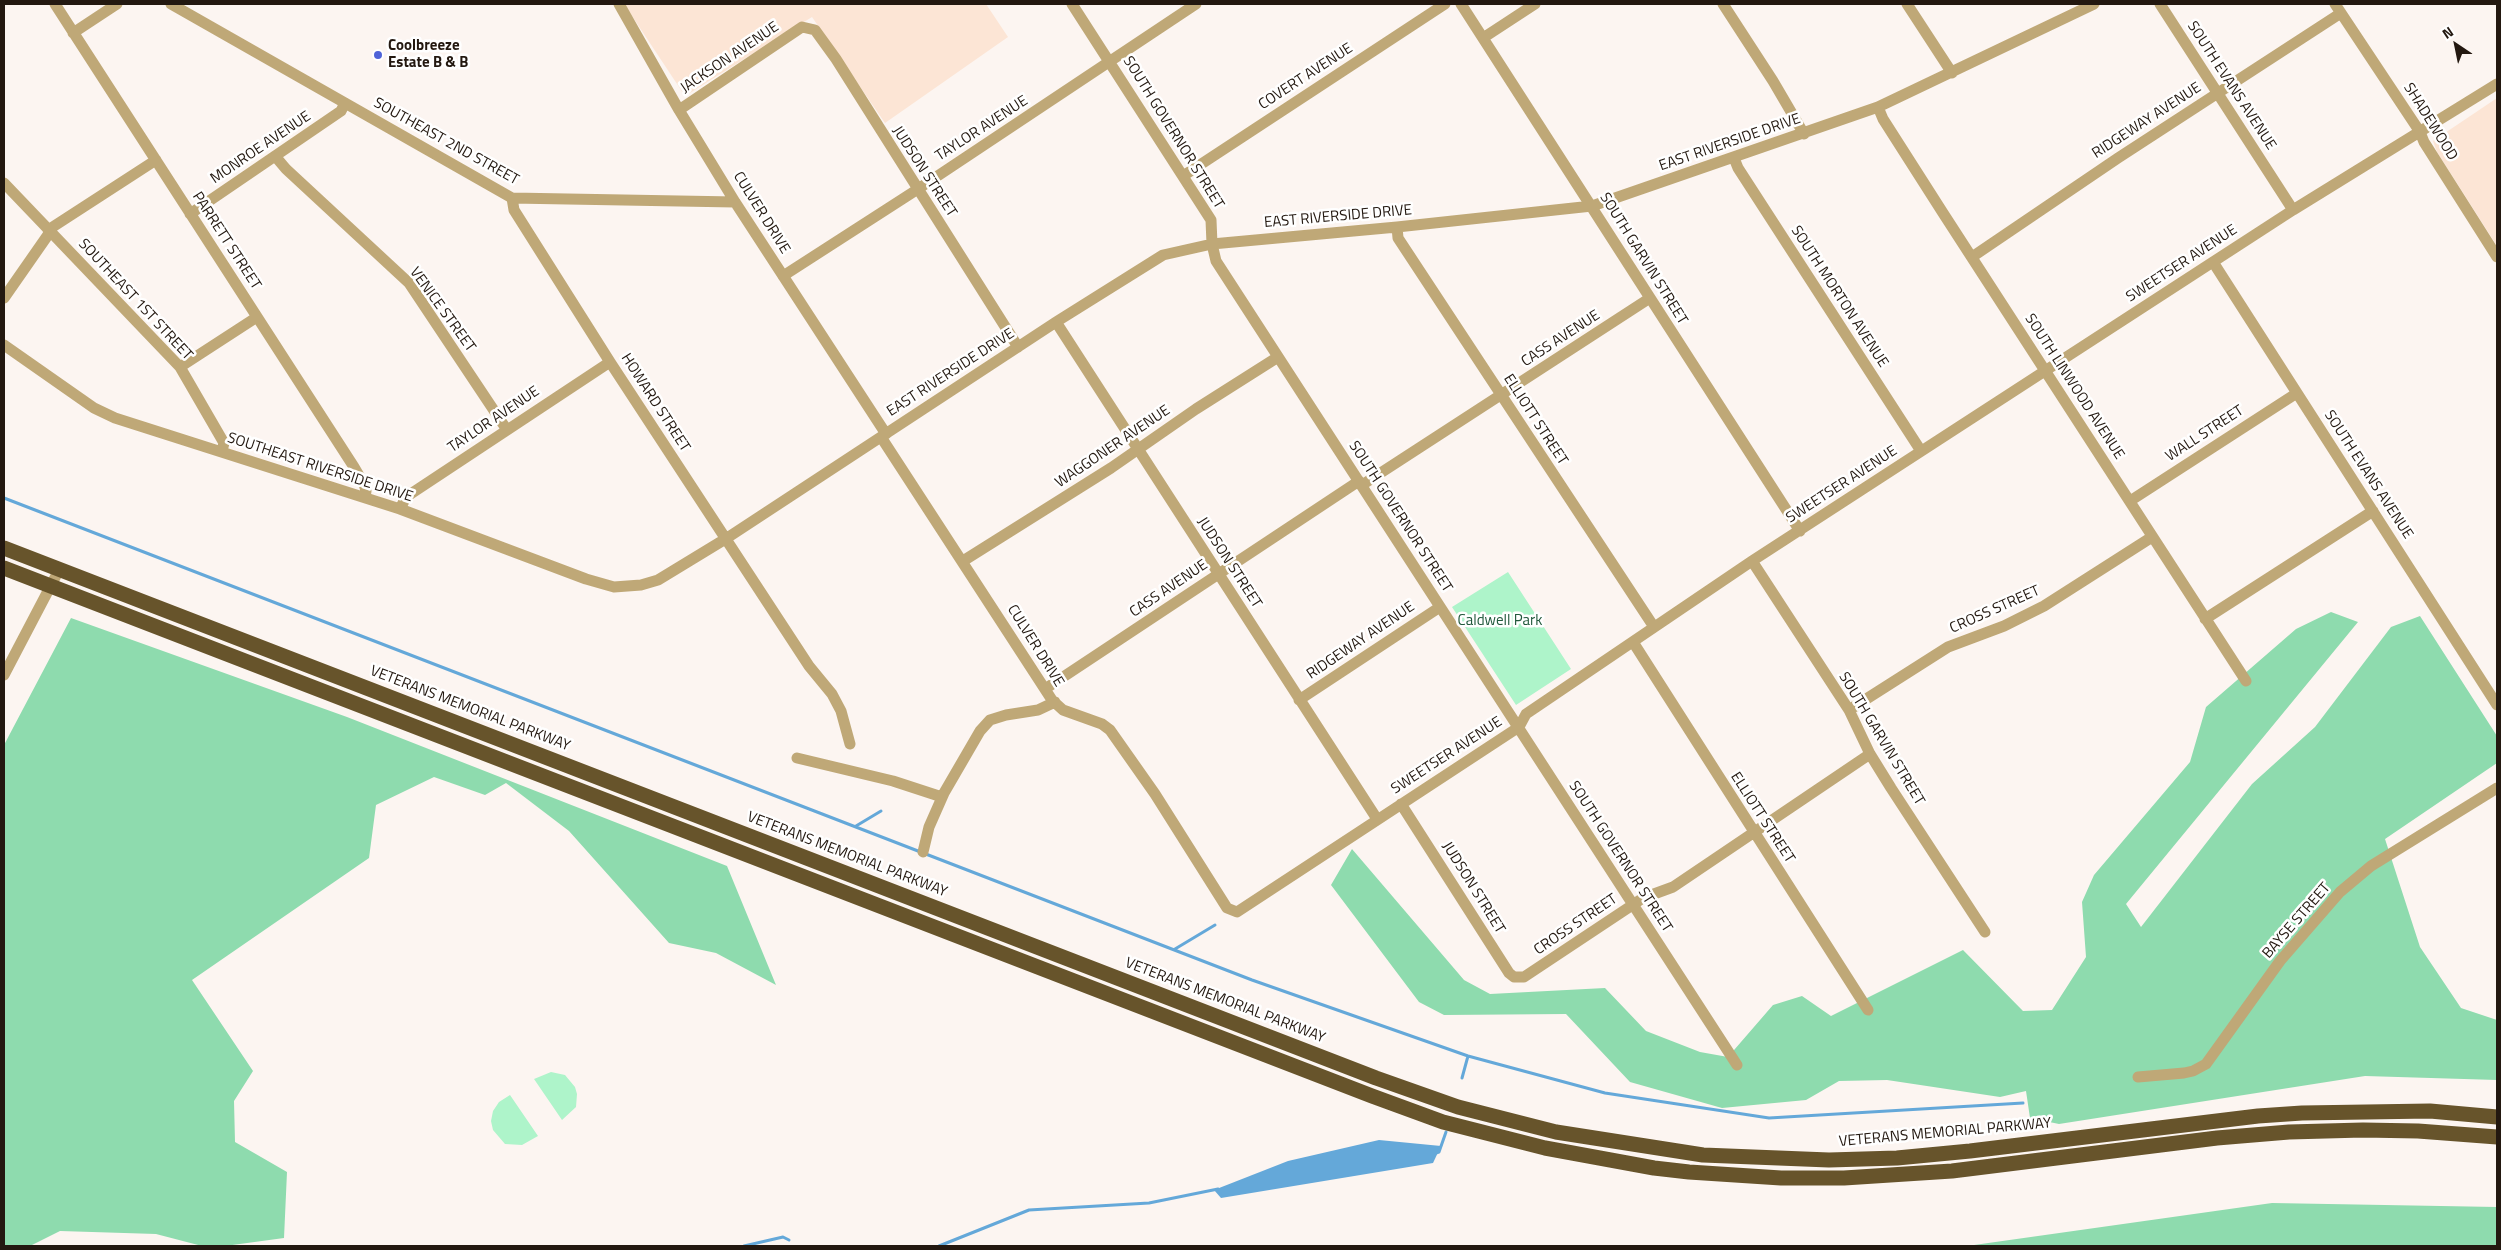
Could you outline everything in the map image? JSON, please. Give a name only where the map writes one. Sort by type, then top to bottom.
[{"type":"highway","name":"VETERANS MEMORIAL PARKWAY","points":[[4,548],[1376,1078],[1458,1107],[1556,1132],[1703,1155],[1829,1160],[1897,1158],[1970,1151],[2294,1114],[2430,1111],[2497,1117]]},
{"type":"highway","points":[[4,568],[1372,1096],[1444,1122],[1545,1148],[1628,1164],[1689,1172],[1781,1178],[1844,1178],[1952,1172],[2217,1138],[2289,1132],[2382,1130],[2497,1137]]},
{"type":"street","name":"PARRETT STREET","points":[[54,4],[354,466],[366,490],[365,497]]},
{"type":"street","points":[[73,33],[118,4]]},
{"type":"street","name":"SOUTHEAST 2ND STREET","points":[[171,4],[512,198],[735,202]]},
{"type":"street","name":"CULVER DRIVE","points":[[619,4],[679,110],[735,202],[1045,689],[1064,710],[1102,724],[1115,735],[1220,895]]},
{"type":"street","name":"SOUTH GOVERNOR STREET","points":[[1072,4],[1211,220],[1212,244],[1216,261],[1738,1065]]},
{"type":"street","name":"TAYLOR AVENUE","points":[[783,276],[918,190],[1196,4]]},
{"type":"street","name":"COVERT AVENUE","points":[[1183,176],[1445,4]]},
{"type":"street","name":"SOUTH GARVIN STREET","points":[[1460,4],[1800,531]]},
{"type":"street","points":[[1483,38],[1535,4]]},
{"type":"street","points":[[1723,4],[1778,88],[1804,134]]},
{"type":"street","points":[[1908,4],[1952,73]]},
{"type":"street","name":"EAST RIVERSIDE DRIVE","points":[[641,585],[658,580],[727,538],[1056,322],[1163,255],[1212,244],[1592,206],[1878,108],[2094,4]]},
{"type":"street","name":"SOUTH EVANS AVENUE","points":[[2160,4],[2293,210]]},
{"type":"street","name":"RIDGEWAY AVENUE","points":[[1972,257],[2218,93],[2338,8]]},
{"type":"street","name":"SHADEWOOD","points":[[2338,8],[2420,132],[2424,142],[2497,257]]},
{"type":"street","name":"JUDSON STREET","points":[[797,30],[806,26],[815,30],[1018,347]]},
{"type":"street","name":"JACKSON AVENUE","points":[[679,110],[797,30]]},
{"type":"street","name":"SWEETSER AVENUE","points":[[1220,895],[1232,911],[1244,909],[1519,727],[1526,714],[1752,561],[2293,210],[2497,84]]},
{"type":"street","name":"MONROE AVENUE","points":[[190,214],[341,111],[345,104]]},
{"type":"street","name":"SOUTH LINWOOD AVENUE","points":[[1878,108],[1883,119],[2246,681]]},
{"type":"street","name":"VENICE STREET","points":[[275,156],[286,169],[409,283],[507,430]]},
{"type":"street","name":"SOUTH MORTON AVENUE","points":[[1734,158],[1738,168],[1921,451]]},
{"type":"street","points":[[4,298],[49,231],[156,160]]},
{"type":"street","name":"SOUTHEAST 1ST STREET","points":[[4,183],[180,367],[224,443],[222,451]]},
{"type":"street","name":"HOWARD STREET","points":[[512,198],[514,210],[610,362],[809,666],[832,694],[841,711],[850,744]]},
{"type":"street","name":"ELLIOTT STREET","points":[[1397,227],[1398,238],[1654,627]]},
{"type":"street","name":"SOUTH EVANS AVENUE","points":[[2213,262],[2497,705]]},
{"type":"street","name":"CASS AVENUE","points":[[1045,689],[1218,574],[1501,396],[1650,298]]},
{"type":"street","points":[[180,367],[257,318]]},
{"type":"street","name":"JUDSON STREET","points":[[1056,322],[1378,820]]},
{"type":"street","name":"SOUTHEAST RIVERSIDE DRIVE","points":[[4,345],[76,396],[106,414],[400,508],[602,584],[626,587],[641,585]]},
{"type":"street","name":"WAGGONER AVENUE","points":[[963,562],[1079,489],[1278,357]]},
{"type":"street","name":"TAYLOR AVENUE","points":[[400,508],[406,498],[610,362]]},
{"type":"street","name":"WALL STREET","points":[[2130,501],[2297,393]]},
{"type":"street","points":[[2205,619],[2373,512]]},
{"type":"street","name":"CROSS STREET","points":[[1849,710],[1948,647],[2004,626],[2044,606],[2152,536]]},
{"type":"street","name":"SOUTH GARVIN STREET","points":[[1752,561],[1849,710],[1870,754],[1985,932]]},
{"type":"street","points":[[4,675],[59,570]]},
{"type":"street","name":"RIDGEWAY AVENUE","points":[[1300,700],[1440,607]]},
{"type":"street","name":"ELLIOTT STREET","points":[[1633,642],[1868,1010]]},
{"type":"street","points":[[923,852],[929,828],[942,797],[980,731],[990,720],[1006,715],[1038,710],[1055,702]]},
{"type":"street","name":"CROSS STREET","points":[[1526,976],[1644,898],[1673,887],[1870,754]]},
{"type":"street","points":[[797,758],[893,781],[942,797]]},
{"type":"street","name":"BAYSE STREET","points":[[2138,1077],[2192,1072],[2206,1064],[2280,961],[2340,892],[2371,866],[2497,788]]},
{"type":"street","name":"JUDSON STREET","points":[[1401,804],[1509,973],[1514,977],[1526,976]]},
{"type":"shaded area","points":[[624,4],[986,4],[1008,37],[885,123],[812,17],[685,96]]},
{"type":"shaded area","points":[[2497,98],[2497,246],[2437,152],[2433,141]]},
{"type":"green space","name":"Caldwell Park","points":[[1508,572],[1571,669],[1516,705],[1452,607]]},
{"type":"green space","points":[[2331,612],[2358,622],[2126,904],[2141,927],[2252,784],[2315,727],[2391,627],[2420,616],[2497,736],[2497,763],[2385,839],[2420,947],[2461,1008],[2497,1020],[2497,1080],[2365,1076],[2059,1124],[2030,1118],[2026,1091],[2000,1097],[1887,1080],[1839,1081],[1806,1100],[1722,1108],[1630,1082],[1566,1014],[1444,1015],[1419,1002],[1331,885],[1352,849],[1464,980],[1490,994],[1605,988],[1646,1031],[1700,1052],[1728,1057],[1773,1005],[1802,996],[1831,1016],[1963,950],[2023,1011],[2052,1010],[2086,957],[2082,902],[2094,875],[2190,762],[2206,707],[2296,629]]},
{"type":"green space","points":[[71,618],[347,717],[727,866],[776,985],[716,953],[669,943],[569,831],[506,783],[485,795],[434,777],[376,805],[369,858],[192,980],[253,1071],[234,1101],[235,1142],[287,1172],[284,1238],[225,1246],[202,1246],[156,1234],[60,1231],[30,1246],[4,1246],[4,745]]},
{"type":"green space","points":[[551,1072],[565,1075],[575,1087],[577,1094],[576,1107],[562,1120],[534,1079]]},
{"type":"green space","points":[[510,1095],[538,1136],[522,1145],[505,1144],[493,1130],[491,1121],[493,1111],[499,1102]]},
{"type":"green space","points":[[2272,1203],[2497,1207],[2497,1246],[1967,1246]]},
{"type":"water","points":[[1379,1140],[1441,1146],[1433,1163],[1221,1198],[1214,1190],[1288,1161]]},
{"type":"waterway","points":[[4,498],[1252,980],[1468,1056],[1605,1093],[1769,1118],[2023,1103]]},
{"type":"waterway","points":[[856,826],[881,811]]},
{"type":"waterway","points":[[1175,949],[1215,925]]},
{"type":"waterway","points":[[1462,1078],[1468,1056]]},
{"type":"waterway","points":[[1436,1153],[1439,1152],[1446,1132]]},
{"type":"waterway","points":[[939,1246],[1029,1210],[1149,1203],[1218,1189]]},
{"type":"waterway","points":[[744,1246],[783,1237],[789,1240]]},
{"type":"place","name":"Coolbreeze Estate B & B","points":[[378,55]]}]
